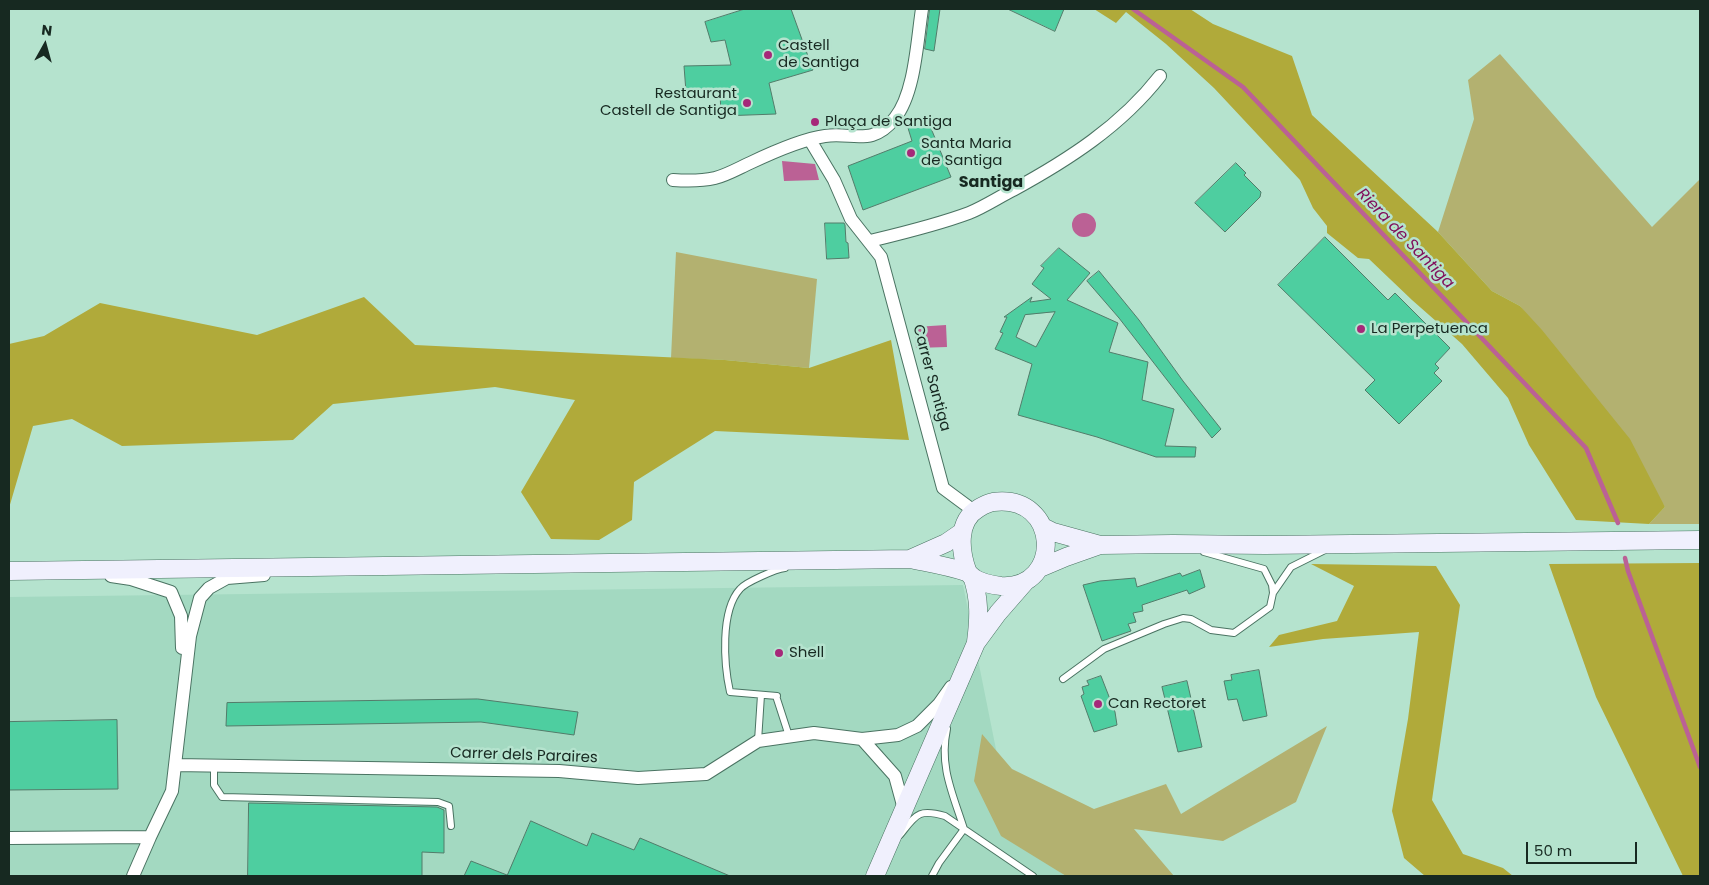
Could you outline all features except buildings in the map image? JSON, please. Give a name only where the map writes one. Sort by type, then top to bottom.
[{"type":"main road","points":[[976,643],[979,602],[977,590],[963,560],[962,532],[974,511],[989,503],[1006,500],[1020,503],[1035,514],[1043,527],[1046,546],[1040,568]]},
{"type":"main road","points":[[1043,527],[1053,532],[1100,545],[1700,540]]},
{"type":"main road","points":[[910,559],[946,544],[962,532]]},
{"type":"main road","points":[[875,876],[976,643],[998,613],[1040,568],[1100,545]]},
{"type":"main road","points":[[9,571],[910,559],[970,575],[990,584],[1002,586],[1025,582]]},
{"type":"street","points":[[674,180],[716,178],[761,158],[810,140],[838,135],[863,138],[878,133],[887,127],[896,117],[905,101],[910,85],[922,9]]},
{"type":"street","points":[[870,241],[940,223],[972,212],[1022,185],[1068,158],[1112,126],[1147,92],[1160,76]]},
{"type":"street","name":"Carrer Santiga","points":[[810,140],[834,180],[851,219],[881,257],[944,488],[974,511]]},
{"type":"street","points":[[134,876],[172,792],[190,636],[200,598],[209,588],[227,578],[323,567]]},
{"type":"street","points":[[70,570],[131,579],[171,592],[181,616],[184,692]]},
{"type":"street","name":"Carrer dels Paraires","points":[[175,765],[559,771],[638,778],[706,774],[758,741],[814,733],[862,739],[898,735],[918,726],[939,704],[966,667]]},
{"type":"street","points":[[862,739],[895,776],[904,809]]},
{"type":"street","points":[[9,838],[150,837]]},
{"type":"lane","points":[[1064,679],[1104,649],[1164,624],[1183,618],[1192,619],[1211,630],[1234,633],[1270,606],[1273,593],[1272,585],[1264,569],[1238,560],[1173,544]]},
{"type":"lane","points":[[1273,593],[1291,567],[1337,544]]},
{"type":"lane","points":[[789,736],[776,696],[730,692],[726,673],[727,620],[733,600],[740,588],[780,569],[833,560]]},
{"type":"lane","points":[[955,691],[944,755],[946,775],[964,829]]},
{"type":"lane","points":[[758,741],[761,696]]},
{"type":"lane","points":[[214,765],[214,785],[222,797],[438,802],[449,806],[451,826]]},
{"type":"lane","points":[[882,859],[914,818],[930,812],[945,816],[1033,876]]},
{"type":"lane","points":[[932,876],[939,863],[964,829]]},
{"type":"shaded area","points":[[1094,9],[1190,9],[1213,24],[1292,56],[1312,115],[1438,232],[1492,291],[1520,306],[1542,330],[1630,439],[1665,507],[1649,524],[1576,520],[1529,445],[1508,398],[1462,344],[1369,259],[1358,258],[1327,233],[1327,226],[1313,208],[1300,180],[1214,88],[1166,44],[1126,12],[1116,23]]},
{"type":"shaded area","points":[[1500,54],[1652,227],[1700,179],[1700,524],[1649,524],[1665,507],[1520,306],[1492,291],[1438,232],[1474,119],[1468,80]]},
{"type":"shaded area","points":[[782,161],[815,164],[819,180],[784,181]]},
{"type":"shaded area","points":[[1084,213],[1089,214],[1095,220],[1095,230],[1089,236],[1084,237],[1079,236],[1073,230],[1072,225],[1073,220],[1079,214]]},
{"type":"shaded area","points":[[676,252],[817,279],[809,368],[725,360],[671,358]]},
{"type":"shaded area","points":[[364,297],[415,345],[725,360],[809,368],[891,340],[909,440],[715,431],[634,482],[632,520],[599,540],[551,539],[521,492],[575,400],[495,387],[333,404],[293,440],[122,446],[72,419],[33,426],[9,508],[9,344],[44,336],[100,303],[257,335]]},
{"type":"shaded area","points":[[946,325],[947,347],[916,348],[915,327]]},
{"type":"shaded area","points":[[1700,563],[1700,876],[1683,876],[1596,697],[1549,564]]},
{"type":"shaded area","points":[[1311,564],[1436,566],[1460,605],[1432,800],[1463,854],[1503,868],[1513,876],[1425,876],[1404,858],[1392,811],[1408,719],[1419,632],[1323,639],[1269,647],[1279,635],[1337,621],[1354,586]]},
{"type":"shaded area","points":[[963,585],[1013,834],[1065,876],[9,876],[9,597]]},
{"type":"shaded area","points":[[1327,726],[1296,802],[1223,841],[1134,829],[1174,876],[1066,876],[1001,836],[974,781],[982,734],[1012,769],[1094,809],[1166,784],[1181,814]]},
{"type":"waterway","name":"Riera de Santiga","points":[[1133,9],[1243,87],[1586,448],[1618,523]]},
{"type":"waterway","name":"Riera de Santiga","points":[[1625,558],[1628,571],[1700,767]]},
{"type":"place","name":"Castell de Santiga","points":[[768,55]]},
{"type":"place","name":"Restaurant Castell de Santiga","points":[[747,103]]},
{"type":"place","name":"Plaça de Santiga","points":[[815,122]]},
{"type":"place","name":"Santa Maria de Santiga","points":[[911,153]]},
{"type":"place","name":"La Perpetuenca","points":[[1361,329]]},
{"type":"place","name":"Shell","points":[[779,653]]},
{"type":"place","name":"Can Rectoret","points":[[1098,704]]},
{"type":"district","name":"Santiga","points":[[991,183]]}]
